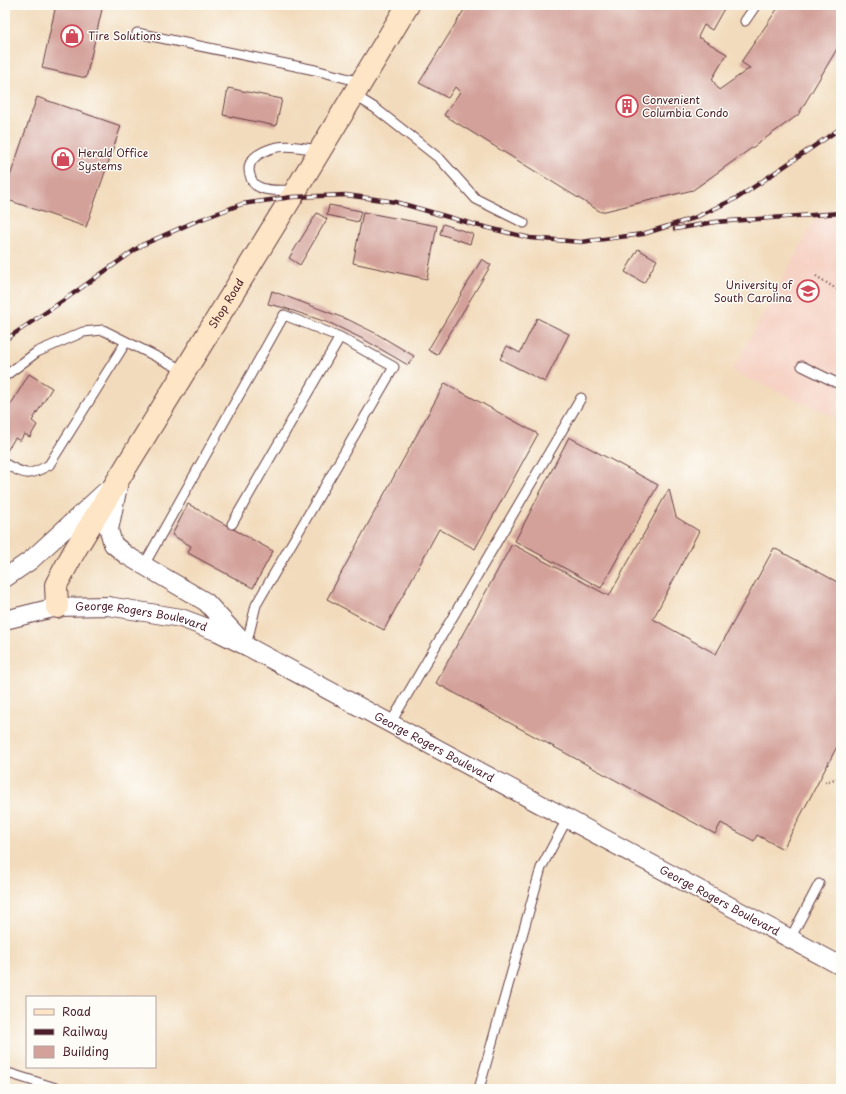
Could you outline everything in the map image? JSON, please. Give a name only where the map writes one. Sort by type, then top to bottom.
[{"type":"street","name":"Shop Road","points":[[57,607],[56,585],[75,550],[408,5]]},
{"type":"street","points":[[119,479],[109,530],[113,544],[126,555],[206,602],[246,646]]},
{"type":"street","points":[[5,578],[31,560],[119,479]]},
{"type":"street","name":"George Rogers Boulevard","points":[[5,620],[57,607],[108,606],[181,618],[218,632],[841,966]]},
{"type":"lane","points":[[746,21],[756,5]]},
{"type":"lane","points":[[137,33],[316,70],[358,88],[375,108],[440,159],[476,199],[524,223]]},
{"type":"lane","points":[[296,190],[269,190],[259,187],[251,180],[248,169],[252,159],[262,152],[274,148],[289,147],[320,150]]},
{"type":"lane","points":[[144,565],[284,315],[340,337],[394,367],[256,605],[246,646]]},
{"type":"lane","points":[[5,376],[36,352],[83,332],[103,330],[185,371]]},
{"type":"lane","points":[[232,524],[340,337]]},
{"type":"lane","points":[[5,464],[23,473],[34,473],[50,465],[62,443],[126,342]]},
{"type":"lane","points":[[802,366],[841,385]]},
{"type":"lane","points":[[390,724],[581,398]]},
{"type":"lane","points":[[478,1089],[541,868],[566,819]]},
{"type":"lane","points":[[790,939],[819,884]]},
{"type":"lane","points":[[5,1072],[58,1089]]},
{"type":"path","points":[[816,276],[841,292]]},
{"type":"path","points":[[825,782],[841,778]]},
{"type":"shaded area","name":"University of South Carolina","points":[[820,210],[841,211],[841,420],[732,371]]},
{"type":"building","name":"Tire Solutions","points":[[56,5],[103,5],[86,78],[42,68]]},
{"type":"building","name":"Convenient Columbia Condo","points":[[467,5],[726,5],[712,30],[704,25],[698,37],[727,54],[712,79],[719,90],[750,68],[741,62],[780,5],[841,5],[841,42],[798,115],[693,190],[601,212],[444,115],[460,92],[455,87],[448,98],[419,83]]},
{"type":"building","points":[[228,88],[282,99],[276,126],[223,115]]},
{"type":"building","name":"Herald Office Systems","points":[[37,97],[121,126],[86,227],[5,199],[5,191]]},
{"type":"building","points":[[329,205],[361,211],[358,222],[327,215]]},
{"type":"building","points":[[363,212],[437,226],[427,279],[353,263]]},
{"type":"building","points":[[317,213],[327,219],[300,265],[289,258]]},
{"type":"building","points":[[443,224],[473,234],[470,244],[440,234]]},
{"type":"building","points":[[638,249],[657,260],[644,283],[625,272]]},
{"type":"building","points":[[482,259],[491,265],[437,355],[428,350]]},
{"type":"building","points":[[272,291],[349,320],[377,334],[414,356],[408,365],[363,339],[332,324],[285,308],[268,304]]},
{"type":"building","points":[[537,318],[569,334],[545,382],[500,359],[507,346],[520,353]]},
{"type":"building","points":[[29,374],[52,388],[32,421],[37,425],[30,437],[24,434],[20,441],[15,438],[5,454],[5,414]]},
{"type":"building","points":[[445,383],[538,434],[475,549],[439,529],[384,630],[327,599]]},
{"type":"building","points":[[569,437],[658,485],[601,588],[515,541]]},
{"type":"building","points":[[669,489],[676,517],[699,531],[653,619],[716,654],[774,548],[841,584],[841,739],[783,849],[757,835],[754,841],[721,823],[715,834],[436,683],[512,544],[609,596]]},
{"type":"building","points":[[188,504],[273,551],[253,588],[188,553],[191,546],[172,535]]},
{"type":"railway","points":[[5,340],[142,245],[194,222],[242,204],[292,197],[346,195],[396,202],[476,225],[530,238],[581,242],[643,234],[694,218],[739,197],[841,128]]},
{"type":"railway","points":[[675,229],[715,222],[841,213]]},
{"type":"place","name":"Tire Solutions","points":[[72,36]]},
{"type":"place","name":"Convenient Columbia Condo","points":[[627,106]]},
{"type":"place","name":"Herald Office Systems","points":[[63,159]]},
{"type":"place","name":"University of South Carolina","points":[[808,291]]}]
